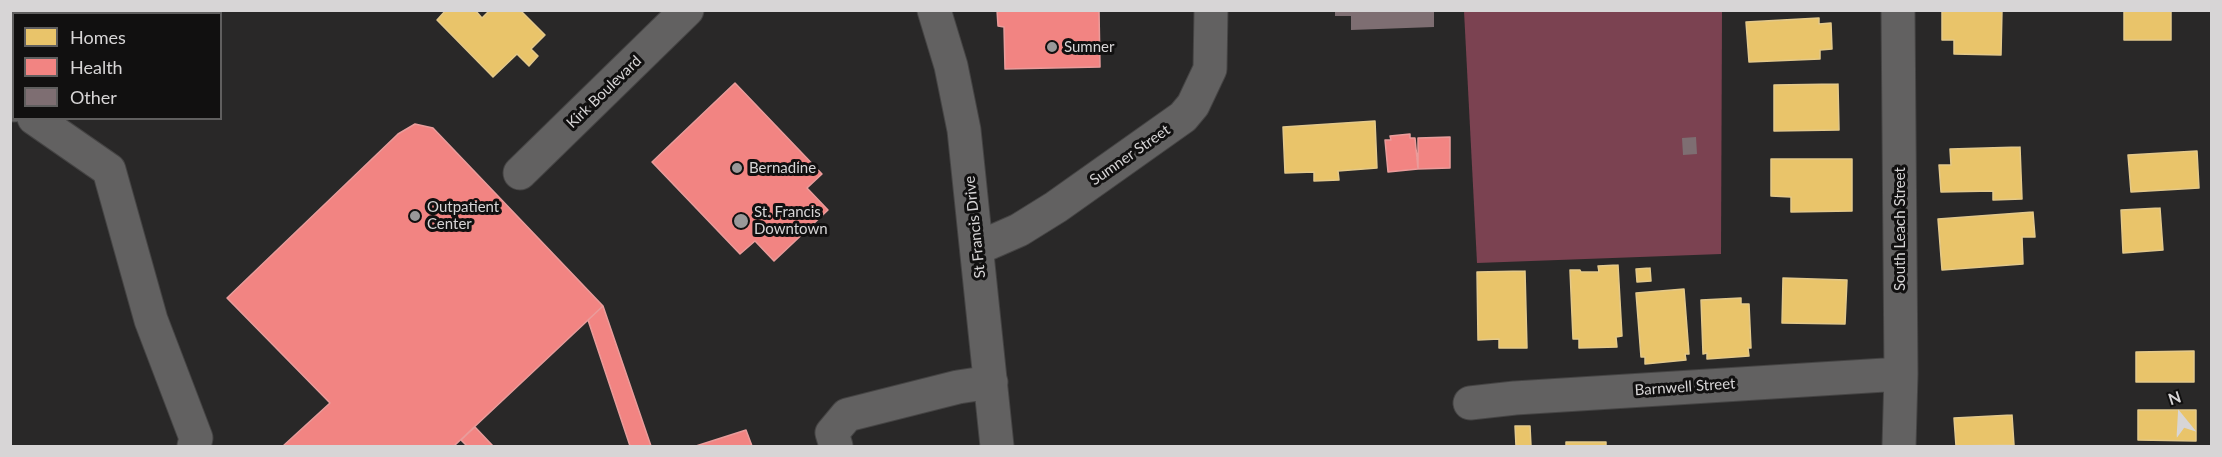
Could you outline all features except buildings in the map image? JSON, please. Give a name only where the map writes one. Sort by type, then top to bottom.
[{"type":"street","name":"Kirk Boulevard","points":[[520,173],[687,10]]},
{"type":"street","name":"St Francis Drive","points":[[934,10],[958,97],[978,248],[997,447]]},
{"type":"street","name":"Sumner Street","points":[[978,248],[1019,231],[1038,219],[1183,117],[1193,105],[1210,69],[1211,10]]},
{"type":"street","name":"South Leach Street","points":[[1898,10],[1901,374],[1899,447]]},
{"type":"street","points":[[37,120],[109,170],[151,320],[196,438],[194,447]]},
{"type":"street","name":"Barnwell Street","points":[[1470,403],[1515,398],[1901,374]]},
{"type":"street","points":[[836,447],[832,433],[847,415],[958,387],[991,382]]},
{"type":"shaded area","points":[[1464,11],[1722,11],[1721,254],[1477,263]]},
{"type":"place","name":"Sumner","points":[[1052,47]]},
{"type":"place","name":"Bernadine","points":[[737,168]]},
{"type":"place","name":"Outpatient Center","points":[[415,216]]},
{"type":"place","name":"St. Francis Downtown","points":[[741,221]]}]
